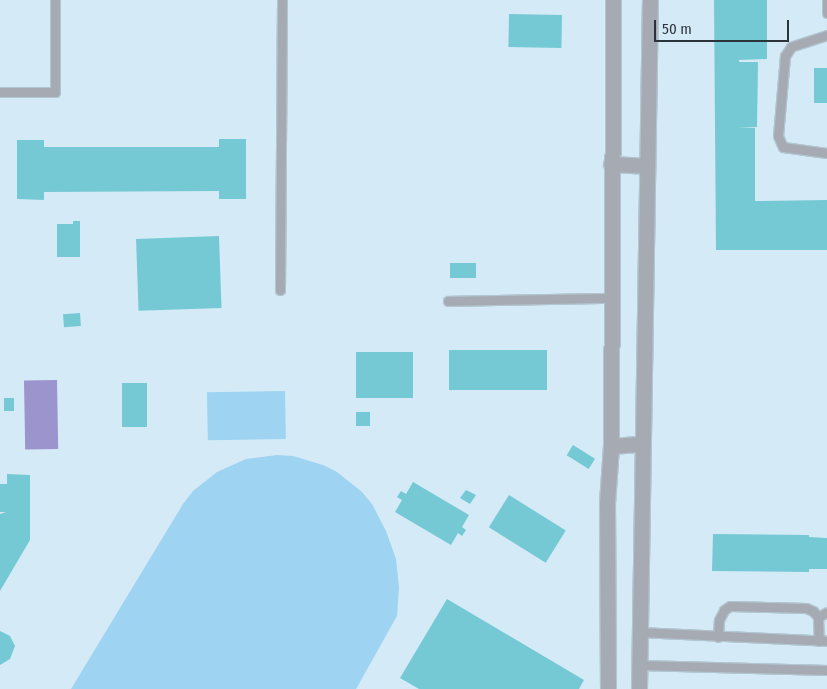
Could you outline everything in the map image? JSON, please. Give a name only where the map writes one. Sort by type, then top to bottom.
[{"type":"street","points":[[608,689],[607,503],[611,446],[610,298],[614,0]]},
{"type":"street","points":[[638,689],[645,166],[650,0]]},
{"type":"street","points":[[611,164],[645,166]]},
{"type":"street","points":[[611,446],[642,444]]},
{"type":"lane","points":[[0,92],[55,92],[55,0]]},
{"type":"lane","points":[[280,290],[282,0]]},
{"type":"lane","points":[[826,0],[827,13]]},
{"type":"lane","points":[[827,35],[791,47],[785,56],[778,136],[783,147],[827,153]]},
{"type":"lane","points":[[448,301],[610,298]]},
{"type":"lane","points":[[639,632],[718,637],[823,641],[818,617],[814,611],[806,608],[730,606],[724,610],[719,620],[718,637]]},
{"type":"lane","points":[[818,617],[827,612]]},
{"type":"lane","points":[[639,665],[827,670]]},
{"type":"shaded area","points":[[57,380],[58,449],[25,450],[24,381]]},
{"type":"shaded area","points":[[285,391],[286,439],[208,440],[207,392]]},
{"type":"shaded area","points":[[277,455],[293,456],[323,465],[337,472],[362,492],[372,504],[386,531],[396,559],[399,587],[397,616],[356,689],[71,689],[183,504],[193,491],[217,472],[246,459]]},
{"type":"building","points":[[714,0],[767,0],[767,59],[739,60],[739,62],[758,62],[757,127],[738,128],[755,128],[755,201],[827,200],[827,250],[716,250]]},
{"type":"building","points":[[509,14],[562,15],[561,48],[508,47]]},
{"type":"building","points":[[814,68],[827,68],[827,103],[814,103]]},
{"type":"building","points":[[219,139],[246,139],[246,199],[219,199],[219,191],[44,192],[44,200],[17,199],[17,140],[44,140],[44,147],[219,147]]},
{"type":"building","points":[[73,221],[80,221],[80,257],[57,257],[57,224],[73,224]]},
{"type":"building","points":[[219,236],[222,308],[139,311],[136,239]]},
{"type":"building","points":[[450,263],[476,263],[476,278],[450,278]]},
{"type":"building","points":[[80,313],[81,326],[64,327],[63,314]]},
{"type":"building","points":[[449,350],[547,350],[547,390],[449,390]]},
{"type":"building","points":[[356,352],[413,352],[413,398],[356,398]]},
{"type":"building","points":[[122,383],[147,383],[147,427],[122,427]]},
{"type":"building","points":[[4,398],[14,398],[14,411],[4,411]]},
{"type":"building","points":[[356,412],[370,412],[370,426],[356,426]]},
{"type":"building","points":[[573,445],[595,459],[589,469],[567,455]]},
{"type":"building","points":[[7,474],[30,475],[30,540],[0,591],[0,514],[6,512],[0,512],[0,484],[7,484]]},
{"type":"building","points":[[413,482],[469,515],[462,527],[466,530],[462,536],[458,533],[451,545],[395,512],[402,500],[397,497],[401,491],[406,494]]},
{"type":"building","points":[[466,490],[476,495],[470,504],[460,498]]},
{"type":"building","points":[[509,495],[566,531],[546,563],[489,527]]},
{"type":"building","points":[[713,534],[809,535],[809,537],[827,538],[827,569],[809,569],[809,572],[712,571]]},
{"type":"building","points":[[447,599],[584,680],[579,689],[419,689],[400,678]]},
{"type":"building","points":[[0,631],[10,636],[15,646],[10,659],[0,665]]}]
